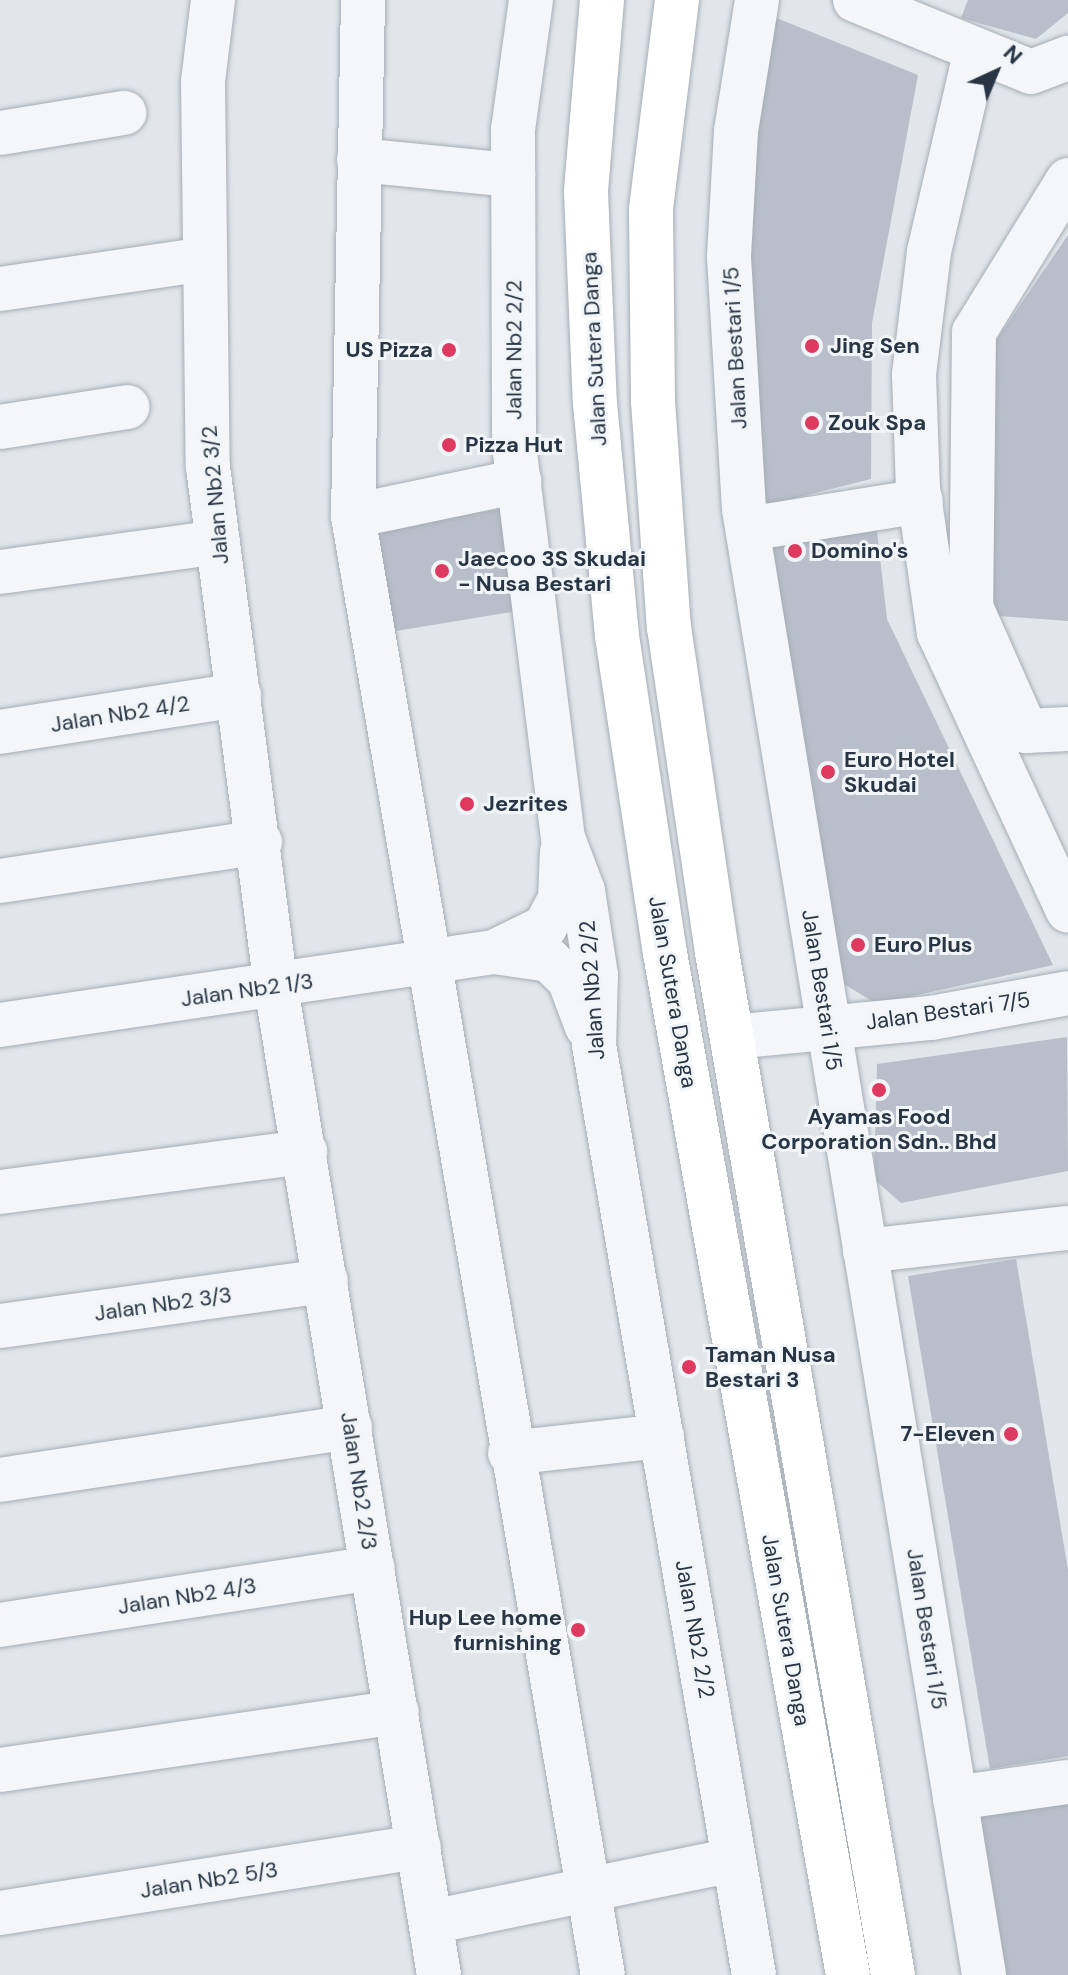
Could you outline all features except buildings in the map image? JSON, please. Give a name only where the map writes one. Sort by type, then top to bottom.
[{"type":"main road","name":"Jalan Sutera Danga","points":[[602,0],[586,192],[595,403],[617,636],[665,953],[848,1975]]},
{"type":"main road","name":"Jalan Sutera Danga","points":[[677,0],[651,210],[653,401],[669,627],[732,1037],[893,1975]]},
{"type":"street","name":"Jalan Nb2 3/2","points":[[213,0],[203,81],[208,467],[260,842],[276,987]]},
{"type":"street","points":[[363,0],[353,516],[426,963],[510,1453],[590,1886],[603,1975]]},
{"type":"street","name":"Jalan Nb2 2/2","points":[[531,0],[513,175],[519,481],[563,838],[583,891],[594,961],[594,1045],[754,1975]]},
{"type":"street","name":"Jalan Bestari 1/5","points":[[757,0],[736,131],[729,257],[748,529],[984,1975]]},
{"type":"street","points":[[855,0],[920,13],[975,54],[1031,72],[1068,58]]},
{"type":"street","points":[[975,54],[927,267],[914,375],[921,501],[939,633],[1068,911]]},
{"type":"street","points":[[0,133],[124,113]]},
{"type":"street","points":[[359,160],[513,175]]},
{"type":"street","points":[[1068,180],[974,332],[971,607],[1026,731],[1068,729]]},
{"type":"street","points":[[0,289],[205,259]]},
{"type":"street","points":[[0,427],[127,407]]},
{"type":"street","points":[[353,516],[519,481]]},
{"type":"street","points":[[748,529],[921,501]]},
{"type":"street","points":[[0,572],[218,542]]},
{"type":"street","name":"Jalan Nb2 4/2","points":[[0,732],[239,695]]},
{"type":"street","name":"Jalan Nb2 1/3","points":[[0,1025],[276,987],[494,952],[545,927],[560,899],[563,838]]},
{"type":"street","points":[[0,881],[260,842]]},
{"type":"street","name":"Jalan Nb2 1/3","points":[[494,952],[549,960],[569,979],[594,1045]]},
{"type":"street","name":"Jalan Nb2 2/3","points":[[276,987],[439,1975]]},
{"type":"street","name":"Jalan Bestari 7/5","points":[[732,1037],[931,1018],[1068,993]]},
{"type":"street","points":[[0,1192],[305,1152]]},
{"type":"street","points":[[865,1251],[1068,1231]]},
{"type":"street","name":"Jalan Nb2 3/3","points":[[0,1326],[326,1281]]},
{"type":"street","points":[[0,1480],[350,1427]]},
{"type":"street","points":[[510,1453],[662,1436]]},
{"type":"street","name":"Jalan Nb2 4/3","points":[[0,1625],[373,1568]]},
{"type":"street","points":[[0,1770],[397,1712]]},
{"type":"street","points":[[955,1798],[1068,1782]]},
{"type":"street","name":"Jalan Nb2 5/3","points":[[0,1913],[419,1847]]},
{"type":"street","points":[[431,1922],[590,1886],[734,1860]]},
{"type":"place","name":"Jing Sen","points":[[812,346]]},
{"type":"place","name":"US Pizza","points":[[449,350]]},
{"type":"place","name":"Zouk Spa","points":[[812,423]]},
{"type":"place","name":"Pizza Hut","points":[[449,445]]},
{"type":"place","name":"Domino's","points":[[795,551]]},
{"type":"place","name":"Jaecoo 3S Skudai - Nusa Bestari","points":[[442,571]]},
{"type":"place","name":"Euro Hotel Skudai","points":[[828,772]]},
{"type":"place","name":"Jezrites","points":[[467,804]]},
{"type":"place","name":"Euro Plus","points":[[858,945]]},
{"type":"place","name":"Ayamas Food Corporation Sdn.. Bhd","points":[[879,1090]]},
{"type":"place","name":"Taman Nusa Bestari 3","points":[[689,1367]]},
{"type":"place","name":"7-Eleven","points":[[1011,1434]]},
{"type":"place","name":"Hup Lee home furnishing","points":[[578,1630]]}]
